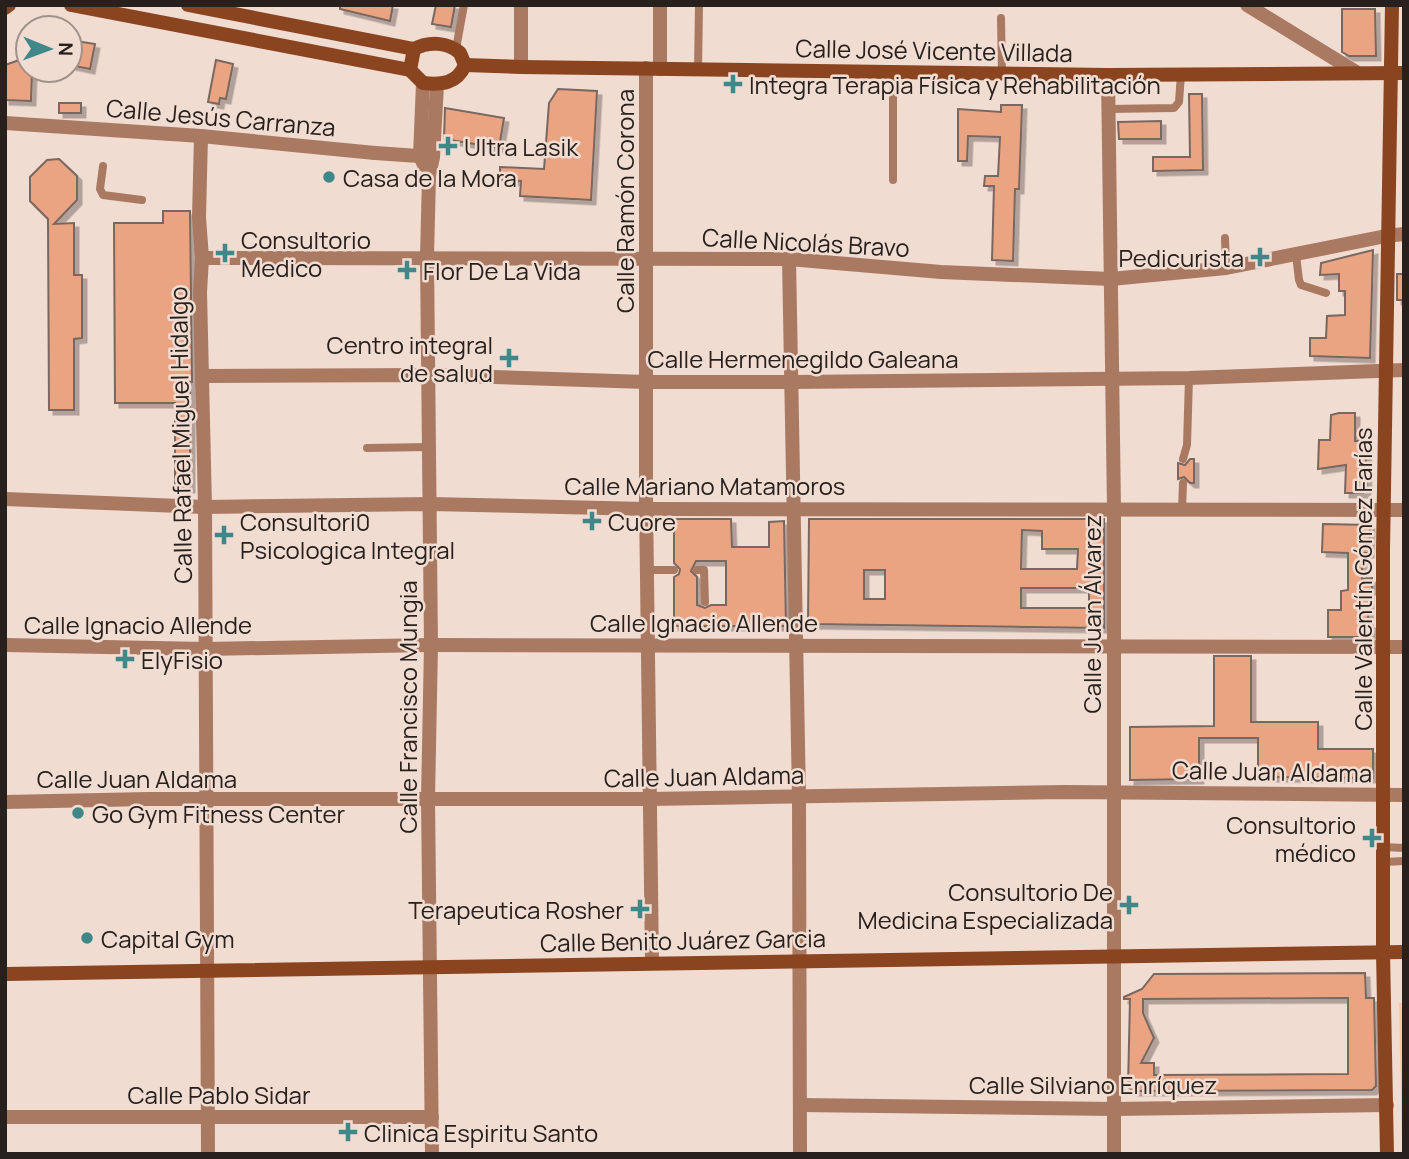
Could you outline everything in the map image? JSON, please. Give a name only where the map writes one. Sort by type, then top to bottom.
[{"type":"main road","points":[[71,5],[410,70],[430,84],[448,83],[456,78],[465,65],[456,49],[440,43],[429,43],[414,49],[188,5]]},
{"type":"main road","name":"Calle Valentín Gómez Farías","points":[[1387,1154],[1383,952],[1383,647],[1387,236],[1397,73],[1392,5]]},
{"type":"main road","points":[[410,70],[414,49]]},
{"type":"main road","name":"Calle José Vicente Villada","points":[[465,65],[1108,75],[1397,73]]},
{"type":"main road","name":"Calle Benito Juárez Garcia","points":[[5,974],[1404,952]]},
{"type":"street","points":[[521,5],[521,67]]},
{"type":"street","name":"Calle Ramón Corona","points":[[652,963],[646,509],[647,258],[653,69],[660,5]]},
{"type":"street","points":[[1247,5],[1356,72]]},
{"type":"street","name":"Calle Juan Álvarez","points":[[1108,75],[1114,509],[1114,1154]]},
{"type":"street","name":"Calle Francisco Mungia","points":[[430,84],[426,156],[429,176],[427,258],[431,645],[428,799],[432,1154]]},
{"type":"street","name":"Calle Jesús Carranza","points":[[5,123],[201,136],[426,156]]},
{"type":"street","name":"Calle Rafael Miguel Hidalgo","points":[[201,136],[199,217],[202,258],[200,292],[208,800],[208,1154]]},
{"type":"street","name":"Calle Nicolás Bravo","points":[[202,258],[789,259],[941,272],[1111,279],[1226,268],[1404,234]]},
{"type":"street","points":[[789,259],[799,798],[800,1154]]},
{"type":"street","name":"Calle Hermenegildo Galeana","points":[[202,376],[430,375],[646,382],[793,382],[1189,377],[1404,370]]},
{"type":"street","name":"Calle Mariano Matamoros","points":[[5,499],[205,507],[429,504],[646,509],[1404,510]]},
{"type":"street","name":"Calle Ignacio Allende","points":[[5,645],[205,649],[431,645],[1404,647]]},
{"type":"street","name":"Calle Juan Aldama","points":[[5,802],[799,798],[1113,793],[1404,795]]},
{"type":"street","name":"Calle Silviano Enríquez","points":[[800,1105],[1114,1109],[1387,1105]]},
{"type":"street","name":"Calle Pablo Sidar","points":[[5,1116],[432,1117]]},
{"type":"lane","points":[[456,49],[464,5]]},
{"type":"lane","points":[[698,70],[699,5]]},
{"type":"lane","points":[[1001,18],[1002,74]]},
{"type":"lane","points":[[893,72],[893,180]]},
{"type":"lane","points":[[1108,109],[1174,108],[1179,102],[1181,74]]},
{"type":"lane","points":[[103,166],[100,189],[103,195],[142,200]]},
{"type":"lane","points":[[1225,238],[1226,268]]},
{"type":"lane","points":[[1296,255],[1298,280],[1301,285],[1326,293]]},
{"type":"lane","points":[[1183,459],[1189,377]]},
{"type":"lane","points":[[367,448],[429,447]]},
{"type":"lane","points":[[1182,510],[1183,483]]},
{"type":"lane","points":[[647,570],[674,570]]},
{"type":"lane","points":[[696,570],[704,570],[705,602]]},
{"type":"lane","points":[[1384,855],[1404,848]]},
{"type":"lane","points":[[1384,855],[1404,861]]},
{"type":"shaded area","points":[[1399,1003],[1404,1003],[1404,1154],[1402,1154]]},
{"type":"building","points":[[340,5],[393,5],[390,21],[340,9]]},
{"type":"building","points":[[436,5],[455,5],[451,27],[432,24]]},
{"type":"building","points":[[1342,9],[1375,9],[1376,56],[1349,56],[1342,52]]},
{"type":"building","points":[[84,42],[95,44],[90,69],[84,68]]},
{"type":"building","points":[[216,60],[233,64],[226,99],[220,98],[219,104],[208,102]]},
{"type":"building","points":[[14,62],[14,84],[32,84],[31,101],[5,100],[5,65]]},
{"type":"building","points":[[558,89],[597,91],[591,200],[520,196],[521,181],[500,180],[500,167],[544,169],[549,103]]},
{"type":"building","points":[[1189,94],[1202,94],[1203,170],[1153,171],[1153,157],[1190,157]]},
{"type":"building","points":[[59,103],[81,103],[81,113],[59,113]]},
{"type":"building","points":[[1001,105],[1022,105],[1019,189],[1015,189],[1013,261],[992,260],[994,186],[984,186],[985,176],[998,176],[1000,137],[968,136],[967,161],[958,161],[958,109],[1001,112]]},
{"type":"building","points":[[445,108],[504,118],[499,148],[444,139]]},
{"type":"building","points":[[1161,121],[1161,139],[1119,139],[1118,122]]},
{"type":"building","points":[[59,159],[77,176],[77,200],[54,224],[74,223],[74,275],[82,275],[82,338],[74,339],[74,410],[49,410],[48,219],[30,201],[30,177],[47,160]]},
{"type":"building","points":[[163,211],[190,211],[190,488],[175,488],[175,403],[115,403],[114,223],[163,223]]},
{"type":"building","points":[[1373,250],[1370,358],[1310,356],[1310,338],[1326,338],[1327,316],[1345,315],[1345,291],[1339,291],[1339,274],[1320,275],[1321,263]]},
{"type":"building","points":[[1397,274],[1404,274],[1404,300],[1397,300]]},
{"type":"building","points":[[1355,413],[1355,441],[1368,441],[1367,488],[1363,493],[1345,493],[1346,465],[1318,469],[1319,440],[1330,440],[1331,415]]},
{"type":"building","points":[[1190,459],[1194,459],[1194,483],[1184,477],[1178,479],[1178,463],[1185,465]]},
{"type":"building","points":[[674,519],[731,519],[732,547],[769,547],[769,522],[784,521],[786,626],[674,626],[674,577],[679,574],[680,569],[674,563]],"holes":[[[696,561],[726,561],[726,605],[711,605],[705,608],[697,605],[697,577],[691,571]]]},
{"type":"building","points":[[809,519],[1104,519],[1104,628],[808,624]],"holes":[[[1022,530],[1042,531],[1042,549],[1078,549],[1077,569],[1021,569]],[[864,570],[885,570],[885,599],[864,599]],[[1021,588],[1089,588],[1089,608],[1021,608]]]},
{"type":"building","points":[[1323,524],[1370,525],[1369,553],[1362,553],[1362,579],[1372,578],[1368,624],[1371,624],[1371,634],[1367,637],[1328,637],[1328,610],[1341,610],[1341,591],[1348,590],[1348,553],[1322,552]]},
{"type":"building","points":[[1214,656],[1251,656],[1251,722],[1318,722],[1318,749],[1373,749],[1373,778],[1258,777],[1258,738],[1199,738],[1199,779],[1130,780],[1130,727],[1214,726]]},
{"type":"building","points":[[1365,973],[1366,998],[1374,998],[1376,1086],[1372,1090],[1133,1091],[1128,1087],[1130,999],[1124,997],[1142,989],[1154,974]],"holes":[[[1348,998],[1348,1074],[1154,1075],[1154,1063],[1141,1063],[1154,1038],[1143,1013],[1143,999]]]},
{"type":"place","name":"Integra Terapia Física y Rehabilitación","points":[[733,84]]},
{"type":"place","name":"Ultra Lasik","points":[[448,146]]},
{"type":"place","name":"Casa de la Mora","points":[[329,177]]},
{"type":"place","name":"Consultorio Medico","points":[[225,253]]},
{"type":"place","name":"Pedicurista","points":[[1260,257]]},
{"type":"place","name":"Flor De La Vida","points":[[407,270]]},
{"type":"place","name":"Centro integral de salud","points":[[509,358]]},
{"type":"place","name":"Cuore","points":[[592,521]]},
{"type":"place","name":"Consultori0 Psicologica Integral","points":[[224,535]]},
{"type":"place","name":"ElyFisio","points":[[125,659]]},
{"type":"place","name":"Go Gym Fitness Center","points":[[78,813]]},
{"type":"place","name":"Consultorio médico","points":[[1372,838]]},
{"type":"place","name":"Consultorio De Medicina Especializada","points":[[1129,905]]},
{"type":"place","name":"Terapeutica Rosher","points":[[640,909]]},
{"type":"place","name":"Capital Gym","points":[[87,938]]},
{"type":"place","name":"Clinica Espiritu Santo","points":[[348,1132]]}]
